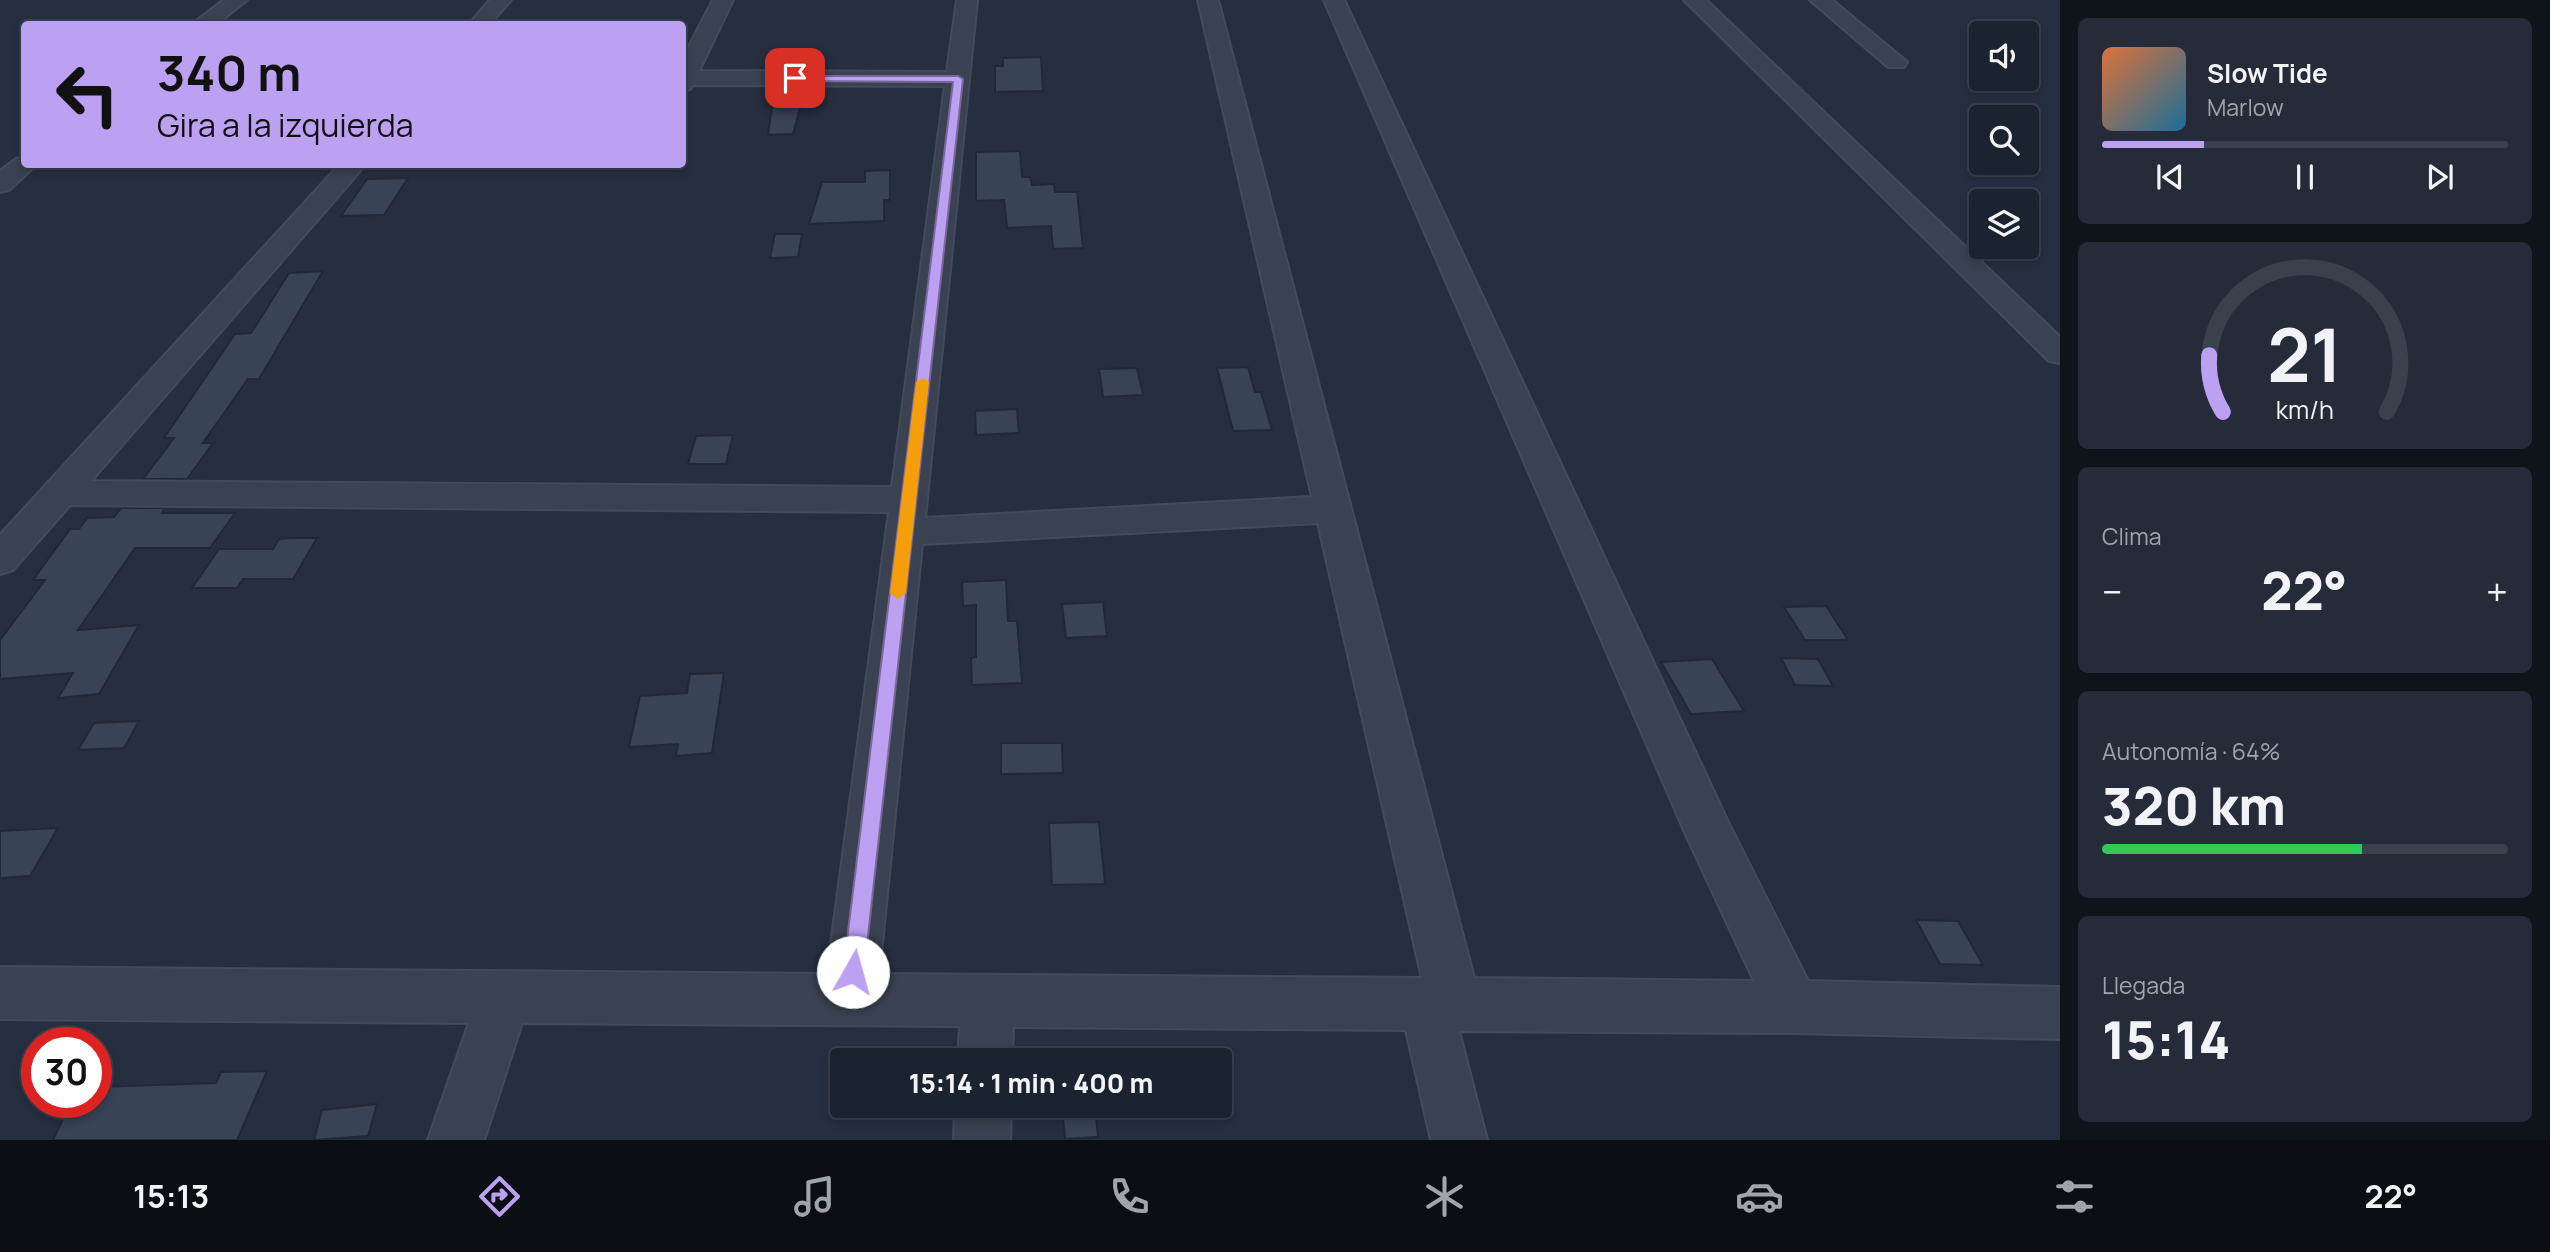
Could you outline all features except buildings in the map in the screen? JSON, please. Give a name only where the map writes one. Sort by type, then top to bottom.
[{"type":"street","points":[[208,21],[237,0]]},
{"type":"street","points":[[482,21],[501,0]]},
{"type":"street","points":[[686,74],[723,0]]},
{"type":"street","points":[[850,1000],[967,0]]},
{"type":"street","points":[[1208,0],[1333,509],[1440,1004],[1459,1140]]},
{"type":"street","points":[[1334,0],[1705,825],[1793,1007]]},
{"type":"street","points":[[1694,0],[2060,354]]},
{"type":"street","points":[[1820,0],[1896,62]]},
{"type":"street","points":[[686,80],[958,79]]},
{"type":"street","points":[[0,184],[21,167]]},
{"type":"street","points":[[0,560],[350,168]]},
{"type":"street","points":[[60,493],[907,516],[1333,509]]},
{"type":"street","points":[[0,993],[1793,1007],[2060,1013]]},
{"type":"street","points":[[456,1140],[504,997]]},
{"type":"street","points":[[985,1048],[987,1001]]},
{"type":"street","points":[[982,1140],[983,1118]]},
{"type":"slow traffic","points":[[898,593],[923,382]]},
{"type":"route","points":[[795,78],[958,79],[853,972]]}]
